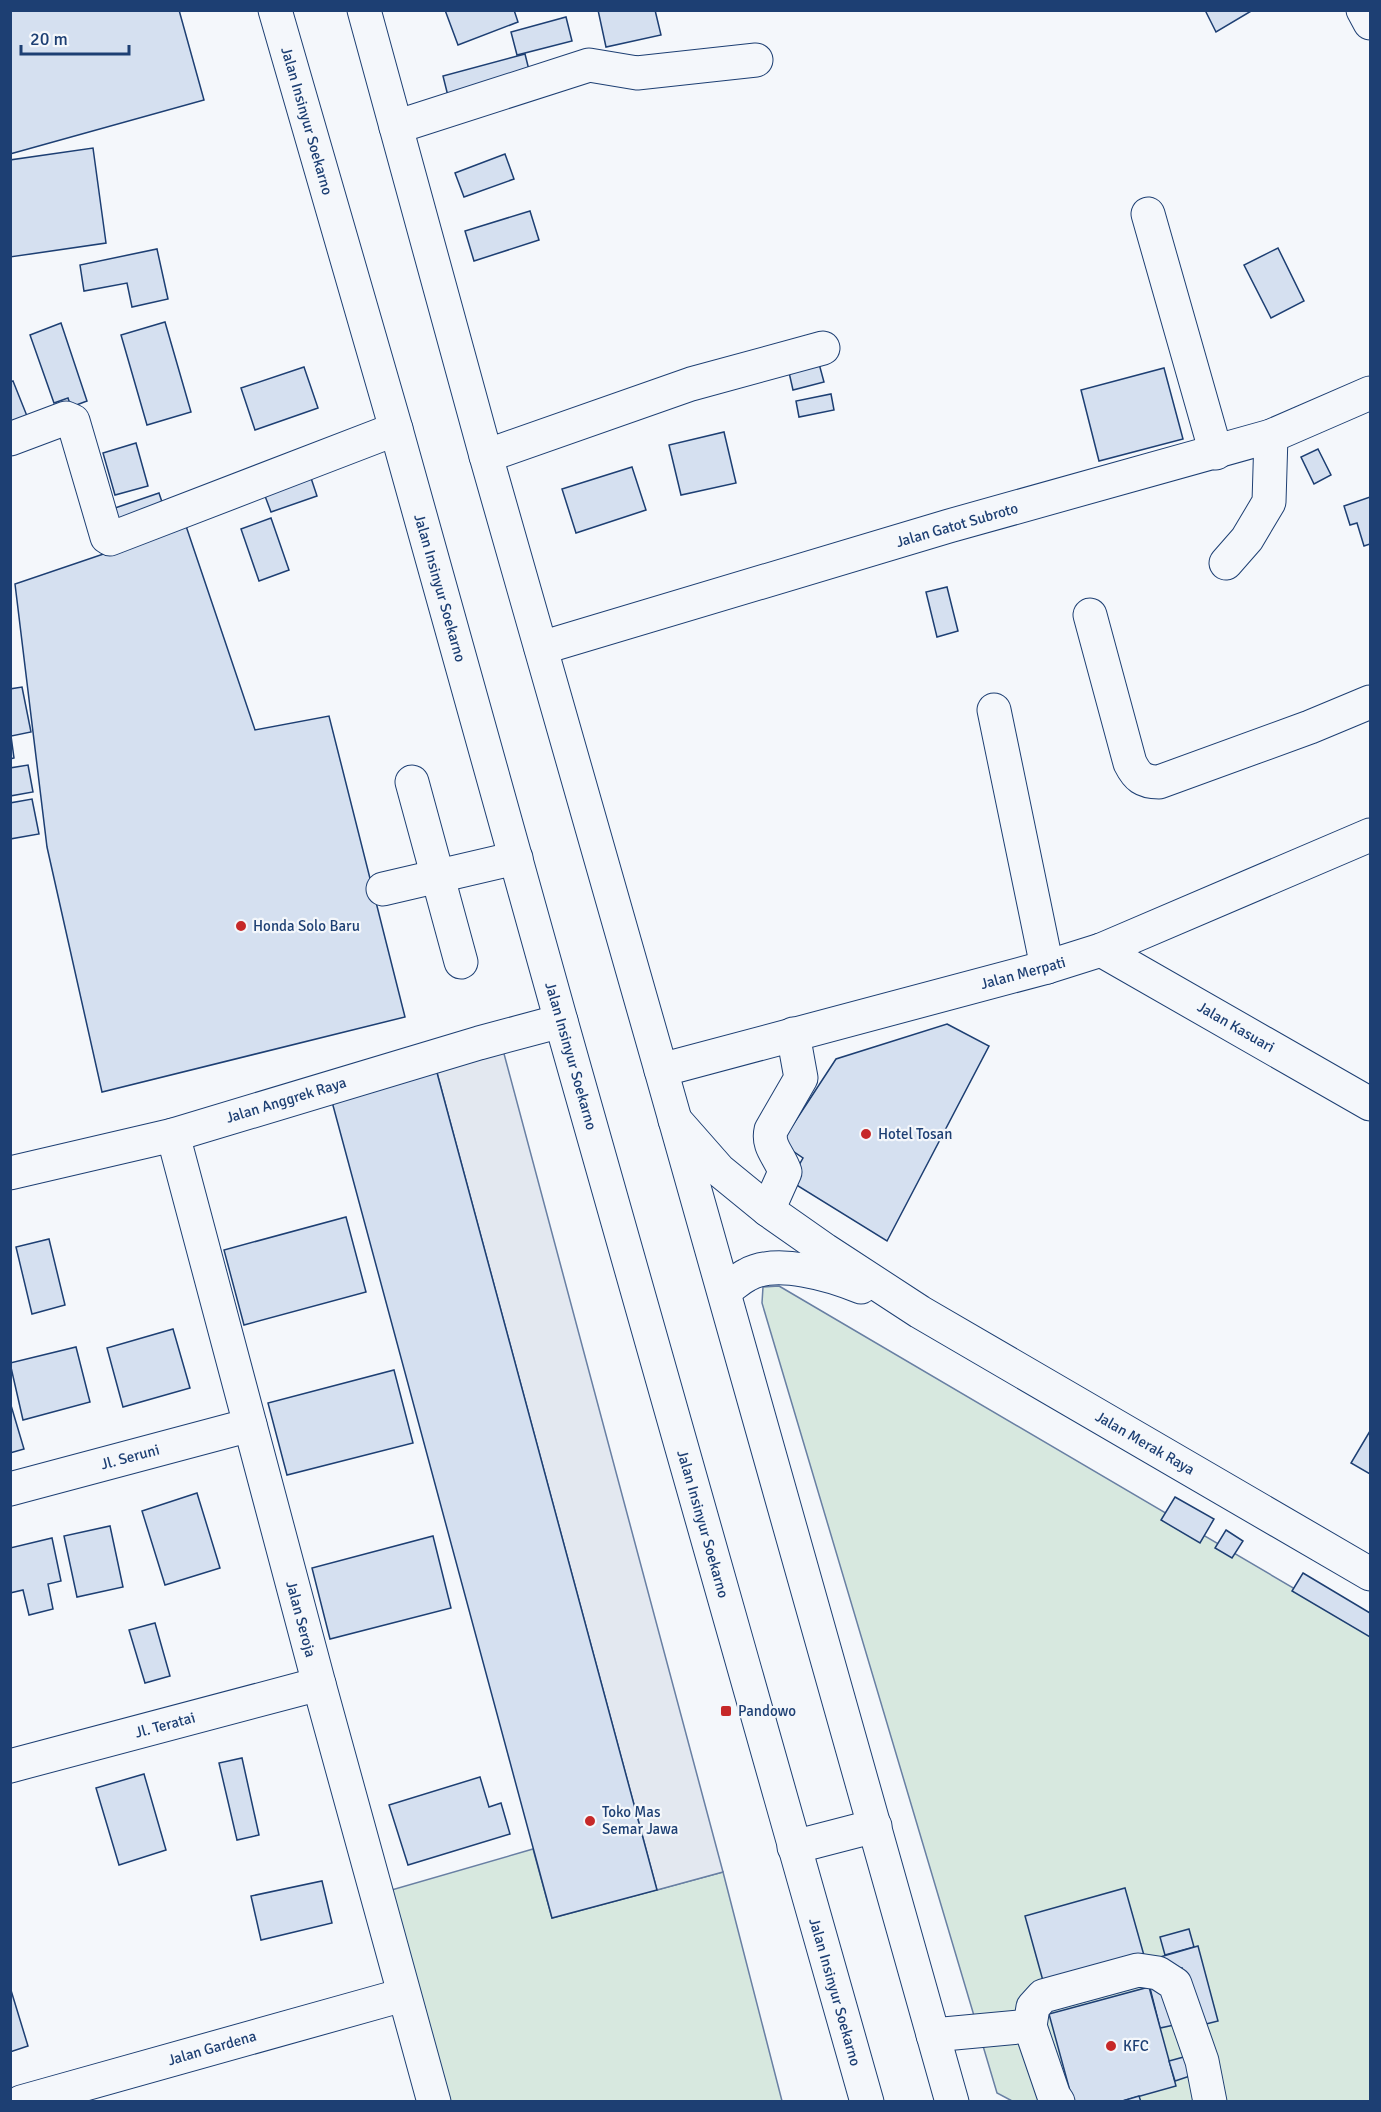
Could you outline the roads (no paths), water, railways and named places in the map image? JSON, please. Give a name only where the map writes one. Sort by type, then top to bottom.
[{"type":"street","name":"Jalan Insinyur Soekarno","points":[[275,10],[396,429],[561,1022],[867,2102]]},
{"type":"street","points":[[364,10],[486,456],[662,1070],[952,2102]]},
{"type":"street","points":[[1363,10],[1371,23]]},
{"type":"street","points":[[396,127],[589,65],[637,73],[756,60]]},
{"type":"street","points":[[1148,214],[1216,453]]},
{"type":"street","points":[[486,456],[691,384],[823,348]]},
{"type":"street","name":"Jalan Gatot Subroto","points":[[541,648],[950,526],[1216,453],[1368,403]]},
{"type":"street","points":[[10,439],[66,418],[73,421],[107,537],[110,539],[396,429]]},
{"type":"street","points":[[1226,563],[1247,539],[1269,502],[1271,436]]},
{"type":"street","points":[[1090,615],[1130,763],[1136,775],[1146,782],[1159,782],[1310,727],[1371,702]]},
{"type":"street","points":[[994,710],[1047,967]]},
{"type":"street","points":[[412,782],[461,962]]},
{"type":"street","name":"Jalan Merpati","points":[[662,1070],[1047,967],[1101,950],[1371,835]]},
{"type":"street","points":[[383,890],[516,858]]},
{"type":"street","name":"Jalan Kasuari","points":[[1101,950],[1371,1104]]},
{"type":"street","name":"Jalan Anggrek Raya","points":[[10,1173],[173,1135],[479,1043],[561,1022]]},
{"type":"street","points":[[768,1210],[785,1172],[783,1163],[771,1147],[769,1138],[771,1130],[801,1078],[793,1034]]},
{"type":"street","name":"Jalan Merak Raya","points":[[675,1120],[719,1170],[768,1210],[920,1312],[1371,1574]]},
{"type":"street","name":"Jalan Seroja","points":[[173,1135],[319,1684],[434,2102]]},
{"type":"street","name":"Jalan Merak Raya","points":[[724,1291],[748,1274],[773,1268],[806,1271],[841,1279],[920,1312]]},
{"type":"street","name":"Jl. Seruni","points":[[10,1490],[250,1425]]},
{"type":"street","name":"Jl. Teratai","points":[[10,1766],[319,1684]]},
{"type":"street","points":[[794,1847],[875,1826]]},
{"type":"street","points":[[1058,2102],[1054,2097],[1030,2026],[1033,2007],[1043,1996],[1138,1970],[1158,1973],[1175,1984],[1202,2061],[1210,2102]]},
{"type":"street","name":"Jalan Gardena","points":[[21,2102],[403,1995]]},
{"type":"street","points":[[933,2035],[1030,2026]]},
{"type":"place","name":"Honda Solo Baru","points":[[241,926]]},
{"type":"place","name":"Hotel Tosan","points":[[866,1134]]},
{"type":"place","name":"Pandowo","points":[[726,1711]]},
{"type":"place","name":"Toko Mas Semar Jawa","points":[[590,1821]]},
{"type":"place","name":"KFC","points":[[1111,2046]]}]
